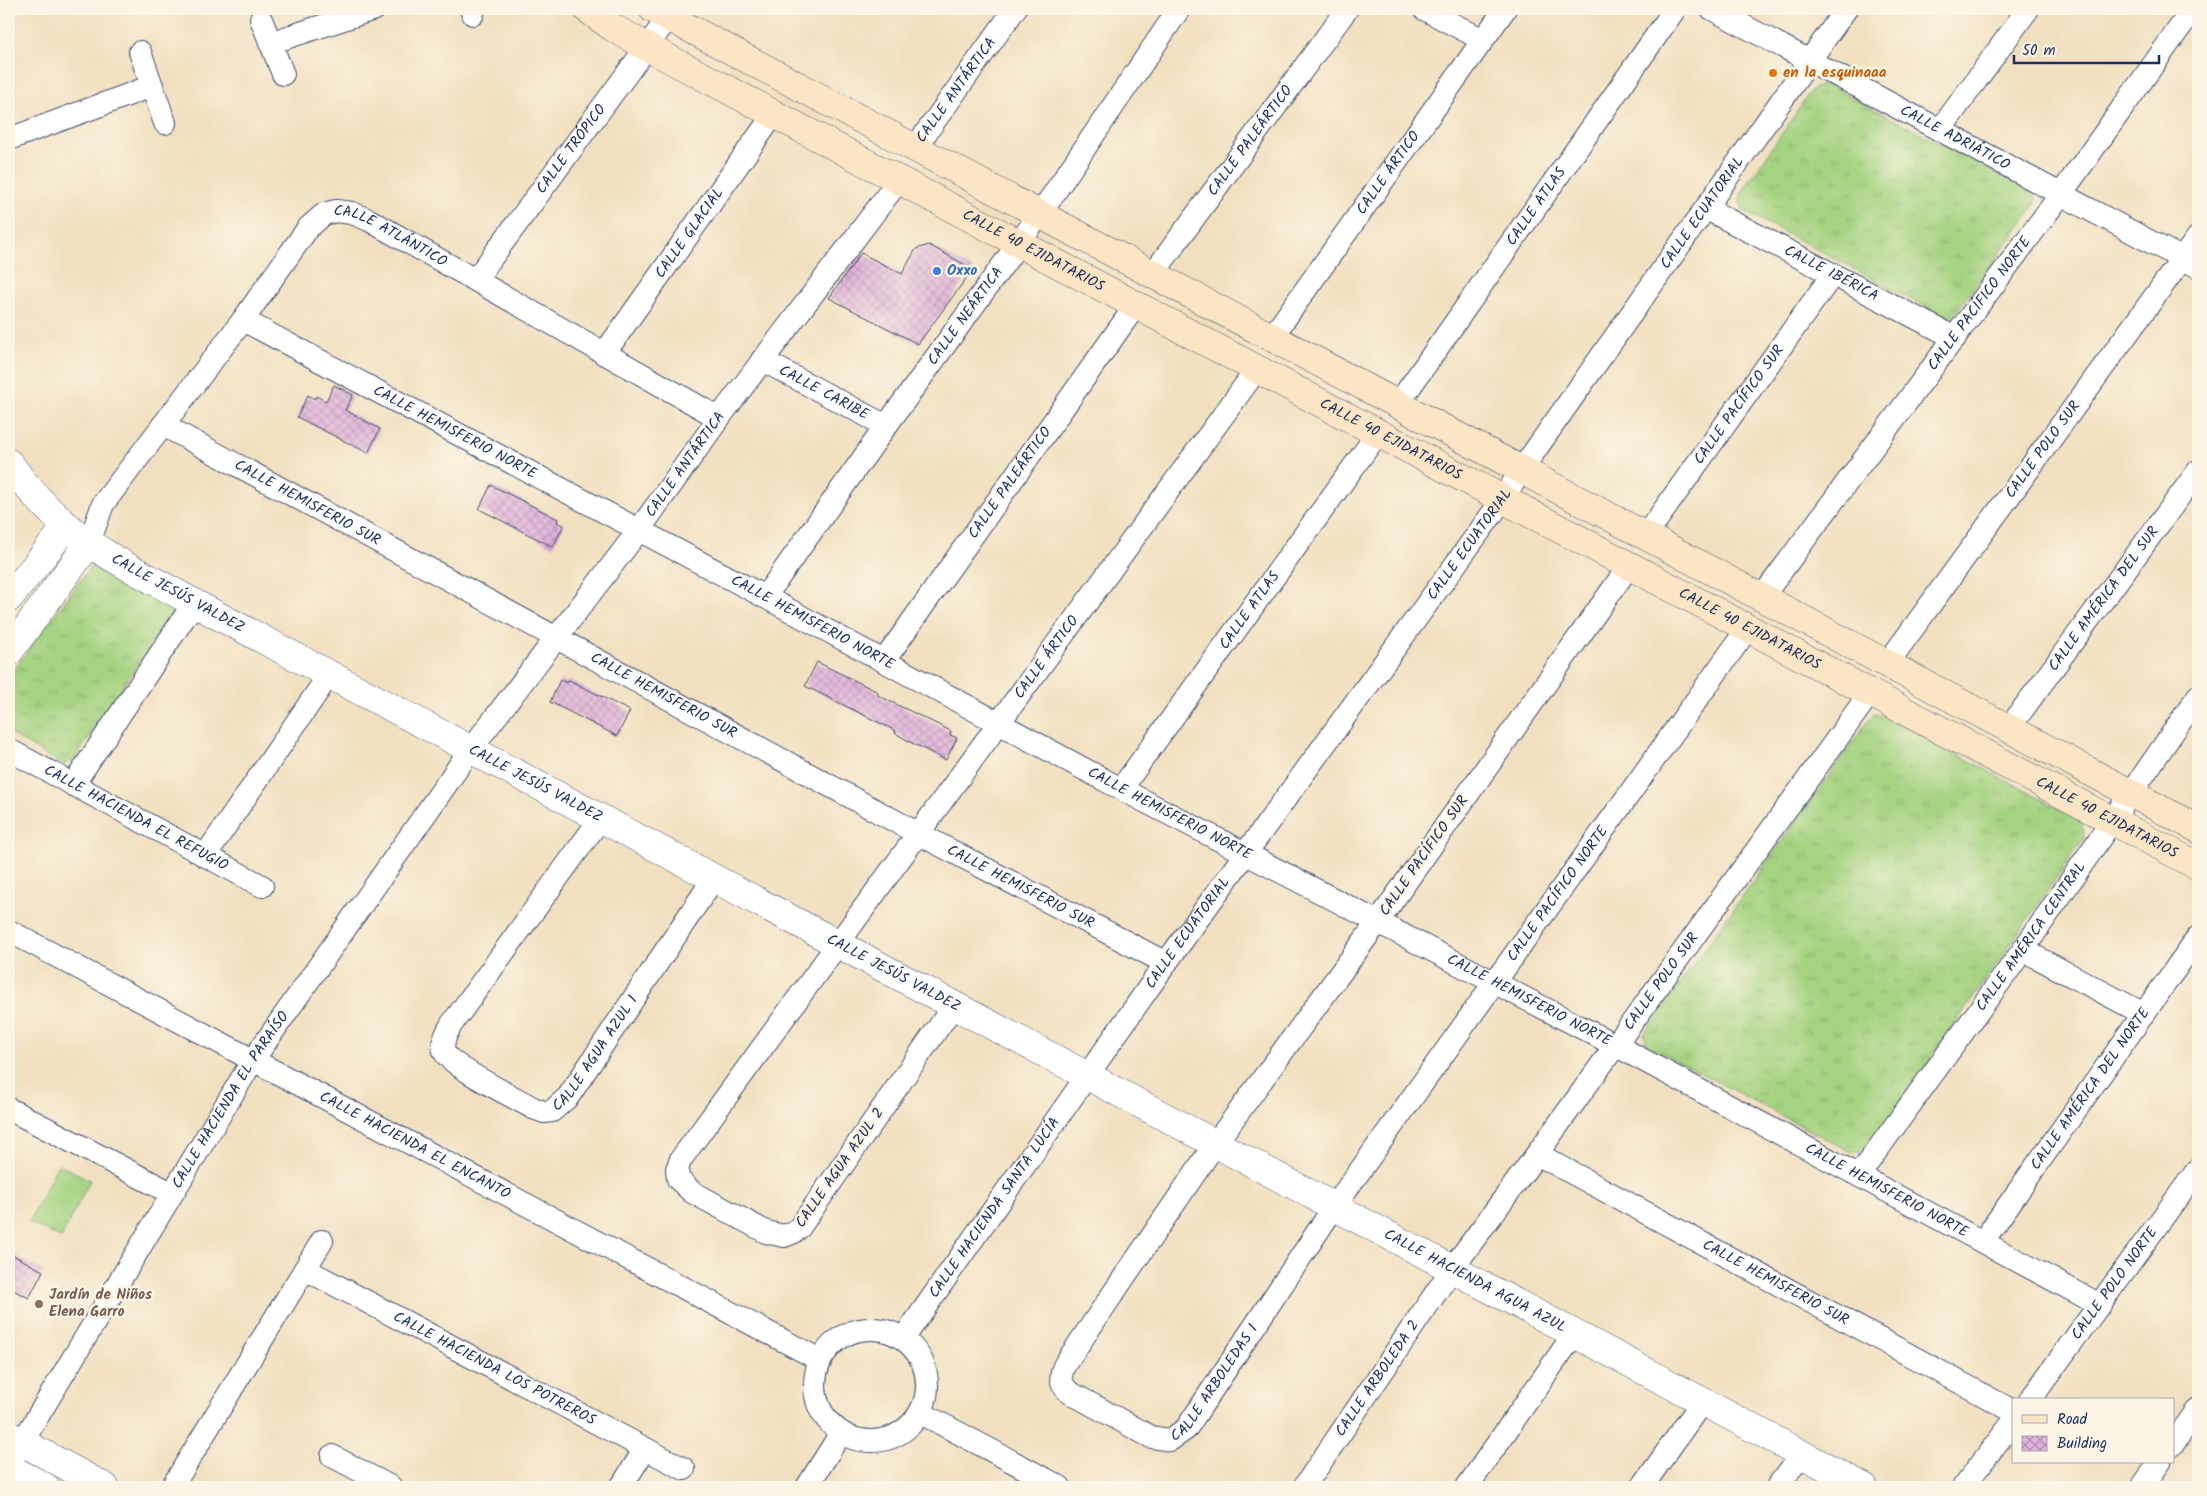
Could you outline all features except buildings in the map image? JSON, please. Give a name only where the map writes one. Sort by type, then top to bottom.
[{"type":"main road","name":"CALLE 40 EJIDATARIOS","points":[[587,9],[612,27],[647,47],[2198,866]]},
{"type":"main road","points":[[661,14],[2198,829]]},
{"type":"street","points":[[270,43],[374,9]]},
{"type":"street","name":"CALLE ANTÁRTICA","points":[[915,148],[1015,9]]},
{"type":"street","name":"CALLE NEÁRTICA","points":[[765,597],[1040,214],[1179,9]]},
{"type":"street","name":"CALLE PALEÁRTICO","points":[[1153,274],[1347,9]]},
{"type":"street","points":[[1424,9],[1483,40]]},
{"type":"street","name":"CALLE ÁRTICO","points":[[1272,337],[1505,9]]},
{"type":"street","name":"CALLE ATLAS","points":[[1398,404],[1675,9]]},
{"type":"street","name":"CALLE ADRIÁTICO","points":[[1712,9],[2190,263]]},
{"type":"street","name":"CALLE ECUATORIAL","points":[[1086,1076],[1244,854],[1503,499],[1522,469],[1846,9]]},
{"type":"street","points":[[1940,130],[2028,9]]},
{"type":"street","name":"CALLE PACÍFICO NORTE","points":[[1762,597],[2061,194],[2193,9]]},
{"type":"street","name":"CALLE TRÓPICO","points":[[476,279],[647,47],[661,14]]},
{"type":"street","points":[[261,19],[283,74]]},
{"type":"street","points":[[140,52],[165,124]]},
{"type":"street","points":[[9,139],[152,86]]},
{"type":"street","name":"CALLE GLACIAL","points":[[604,354],[774,114]]},
{"type":"street","name":"CALLE ANTÁRTICA","points":[[471,749],[639,530],[762,360],[899,180]]},
{"type":"street","name":"CALLE IBÉRICA","points":[[1706,209],[1955,338]]},
{"type":"street","name":"CALLE ATLÁNTICO","points":[[89,543],[103,504],[243,320],[308,228],[324,214],[336,211],[352,213],[369,220],[719,418]]},
{"type":"street","name":"CALLE POLO SUR","points":[[1887,664],[2190,263],[2198,237]]},
{"type":"street","name":"CALLE PACÍFICO SUR","points":[[1646,536],[1833,274]]},
{"type":"street","name":"CALLE PALEÁRTICO","points":[[884,661],[1136,306]]},
{"type":"street","name":"CALLE HEMISFERIO NORTE","points":[[243,320],[765,597],[1121,789],[1615,1045],[2100,1305]]},
{"type":"street","name":"CALLE CARIBE","points":[[762,360],[886,426]]},
{"type":"street","name":"CALLE ÁRTICO","points":[[837,943],[1257,369]]},
{"type":"street","name":"CALLE HEMISFERIO SUR","points":[[163,425],[918,834],[1166,963]]},
{"type":"street","name":"CALLE ATLAS","points":[[1121,789],[1378,433]]},
{"type":"street","name":"CALLE AMÉRICA DEL SUR","points":[[2009,728],[2198,471]]},
{"type":"street","name":"CALLE JESÚS VALDEZ","points":[[12,474],[67,526],[89,543],[194,603],[1086,1076]]},
{"type":"street","name":"CALLE ATLÁNTICO","points":[[67,526],[103,504]]},
{"type":"street","points":[[9,598],[67,526]]},
{"type":"street","points":[[9,652],[89,543]]},
{"type":"street","name":"CALLE PACÍFICO SUR","points":[[1215,1144],[1377,923],[1629,566]]},
{"type":"street","points":[[73,785],[194,603]]},
{"type":"street","name":"CALLE PACÍFICO NORTE","points":[[1334,1207],[1748,628]]},
{"type":"street","points":[[205,856],[330,675]]},
{"type":"street","name":"CALLE POLO SUR","points":[[1452,1269],[1870,693]]},
{"type":"street","name":"CALLE AMÉRICA CENTRAL","points":[[1859,1175],[2023,950],[2198,696]]},
{"type":"street","name":"CALLE HACIENDA EL PARAÍSO","points":[[13,1447],[253,1060],[471,749]]},
{"type":"street","name":"CALLE HACIENDA EL REFUGIO","points":[[9,750],[262,886]]},
{"type":"street","name":"CALLE AGUA AZUL 1","points":[[601,818],[451,1025],[444,1043],[444,1050],[454,1063],[533,1108],[544,1112],[552,1111],[568,1097],[714,878]]},
{"type":"street","name":"CALLE HACIENDA EL ENCANTO","points":[[9,931],[820,1360]]},
{"type":"street","name":"CALLE AMÉRICA DEL NORTE","points":[[1983,1241],[2198,937]]},
{"type":"street","name":"CALLE AGUA AZUL 2","points":[[837,943],[681,1160],[678,1169],[678,1179],[692,1192],[766,1232],[784,1236],[800,1227],[954,1005]]},
{"type":"street","points":[[2023,950],[2144,1014]]},
{"type":"street","name":"CALLE HACIENDA AGUA AZUL","points":[[1086,1076],[1864,1487]]},
{"type":"street","name":"CALLE HACIENDA SANTA LUCÍA","points":[[903,1339],[1086,1076]]},
{"type":"street","points":[[9,1109],[171,1193]]},
{"type":"street","name":"CALLE ARBOLEDAS 1","points":[[1215,1144],[1062,1371],[1061,1379],[1063,1386],[1069,1392],[1151,1437],[1170,1440],[1186,1430],[1334,1207]]},
{"type":"street","name":"CALLE HEMISFERIO SUR","points":[[1537,1154],[2012,1410]]},
{"type":"street","name":"CALLE POLO NORTE","points":[[2031,1398],[2198,1169]]},
{"type":"street","points":[[172,1487],[322,1241]]},
{"type":"street","name":"CALLE HACIENDA LOS POTREROS","points":[[305,1269],[684,1469]]},
{"type":"street","name":"CALLE ARBOLEDA 2","points":[[1304,1487],[1452,1269]]},
{"type":"street","points":[[873,1329],[889,1332],[903,1339],[916,1350],[924,1365],[928,1381],[926,1398],[920,1413],[909,1427],[894,1437],[867,1441],[858,1440],[841,1433],[828,1422],[820,1408],[815,1392],[815,1376],[820,1360],[829,1347],[842,1337],[857,1331],[873,1329]]},
{"type":"street","points":[[1467,1487],[1574,1334]]},
{"type":"street","points":[[1642,1487],[1702,1402]]},
{"type":"street","points":[[2174,1443],[2198,1409]]},
{"type":"street","points":[[920,1413],[1060,1487]]},
{"type":"street","points":[[1962,1487],[2012,1423]]},
{"type":"street","points":[[807,1487],[841,1433]]},
{"type":"street","points":[[13,1447],[105,1487]]},
{"type":"street","points":[[621,1487],[645,1449]]},
{"type":"street","points":[[1777,1487],[1802,1454]]},
{"type":"street","points":[[332,1456],[354,1479],[391,1487]]},
{"type":"street","points":[[9,1468],[45,1487]]},
{"type":"green space","points":[[1826,84],[2029,190],[2035,196],[2036,204],[1953,316],[1947,318],[1744,211],[1740,202],[1741,194],[1812,89]]},
{"type":"green space","points":[[93,564],[166,600],[173,611],[74,760],[63,765],[9,733],[9,676]]},
{"type":"green space","points":[[1873,714],[1884,715],[2082,821],[2084,838],[1867,1151],[1851,1152],[1647,1045],[1644,1034]]},
{"type":"green space","points":[[58,1164],[90,1180],[61,1238],[29,1223]]},
{"type":"place","name":"en la esquinaaa","points":[[1773,73]]},
{"type":"place","name":"Oxxo","points":[[937,271]]},
{"type":"place","name":"Jardín de Niños Elena Garro","points":[[39,1304]]}]
